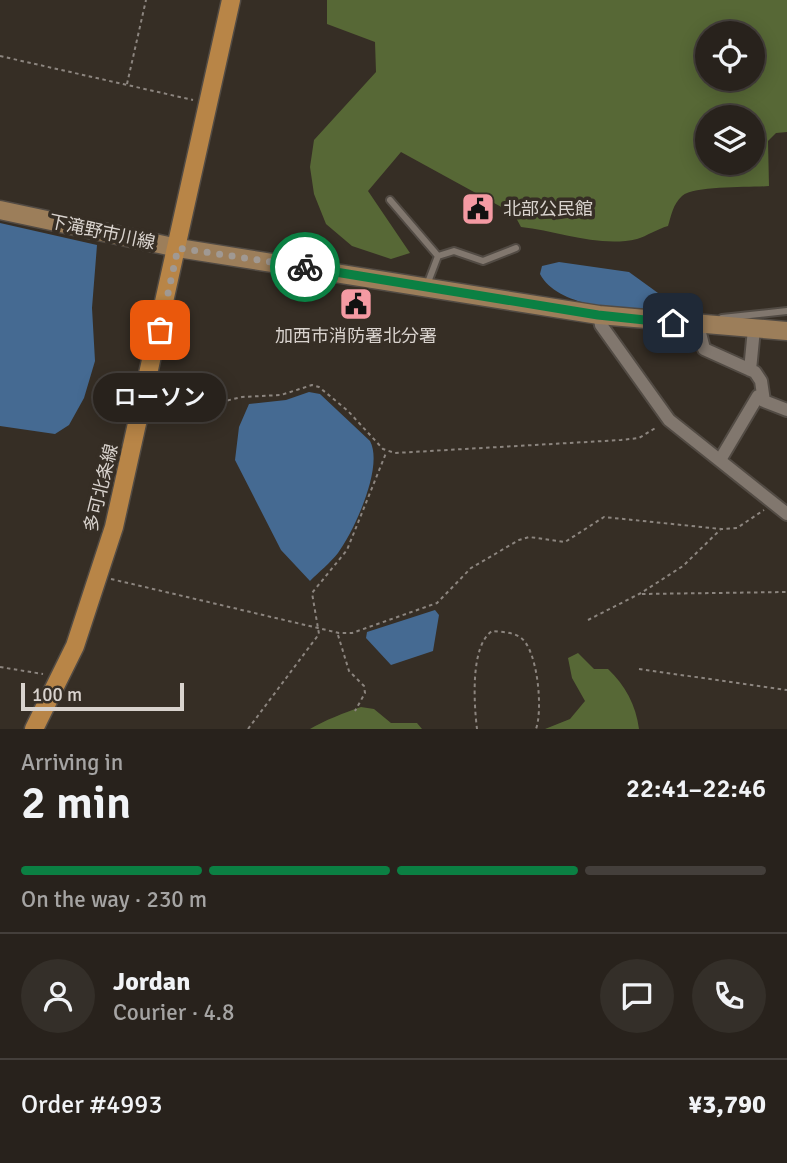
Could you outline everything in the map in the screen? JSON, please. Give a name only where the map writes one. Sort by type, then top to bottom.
[{"type":"main road","name":"多可北条線","points":[[34,729],[62,677],[100,576],[148,385],[231,0]]},
{"type":"main road","name":"下滝野市川線","points":[[0,210],[178,248],[598,315],[787,331]]},
{"type":"street","points":[[598,315],[601,325],[669,419],[787,514]]},
{"type":"street","points":[[706,326],[704,349],[750,370],[761,381],[764,401],[787,410]]},
{"type":"street","points":[[750,370],[754,329]]},
{"type":"street","points":[[720,460],[745,415],[758,396],[762,395]]},
{"type":"lane","points":[[390,200],[438,256]]},
{"type":"lane","points":[[438,256],[454,251],[483,261],[516,248]]},
{"type":"lane","points":[[427,287],[438,256]]},
{"type":"lane","points":[[706,326],[721,318],[787,311]]},
{"type":"path","points":[[127,85],[146,0]]},
{"type":"path","points":[[0,56],[209,104]]},
{"type":"path","points":[[148,385],[221,402],[242,397],[281,395],[312,385],[319,387],[348,411],[387,452],[639,438],[669,419]]},
{"type":"path","points":[[248,729],[319,634],[320,627],[312,593],[347,550],[387,452]]},
{"type":"path","points":[[100,576],[338,633],[352,633],[437,603],[471,568],[523,538],[565,542],[604,517],[721,529],[746,524],[772,503]]},
{"type":"path","points":[[588,620],[641,593],[696,556],[721,529]]},
{"type":"path","points":[[641,593],[787,592]]},
{"type":"path","points":[[477,729],[474,706],[478,660],[485,636],[492,631],[517,635],[523,639],[530,652],[540,699],[537,729]]},
{"type":"path","points":[[338,633],[349,671],[364,686],[365,693],[355,711]]},
{"type":"path","points":[[0,667],[62,677]]},
{"type":"path","points":[[639,670],[787,690]]},
{"type":"green space","points":[[327,0],[787,0],[787,132],[776,133],[768,141],[769,186],[689,192],[676,203],[668,226],[637,239],[623,241],[594,240],[521,227],[514,214],[401,152],[368,191],[410,253],[391,259],[352,246],[326,224],[314,194],[310,167],[314,140],[376,72],[375,42],[327,24]]},
{"type":"green space","points":[[578,653],[594,669],[608,669],[620,682],[629,696],[639,729],[545,729],[570,719],[585,701],[572,678],[568,658]]},
{"type":"green space","points":[[361,707],[374,709],[391,723],[417,723],[422,729],[310,729]]},
{"type":"water","points":[[0,223],[97,245],[92,308],[95,361],[84,398],[69,425],[55,434],[0,426]]},
{"type":"water","points":[[559,262],[629,272],[658,293],[653,314],[591,305],[560,293],[548,285],[540,274],[542,266]]},
{"type":"water","points":[[309,392],[320,394],[370,441],[373,452],[370,482],[352,530],[338,553],[310,581],[281,550],[235,460],[239,427],[249,404],[286,400]]},
{"type":"water","points":[[435,610],[439,615],[433,651],[391,665],[366,638],[367,632]]},
{"type":"way so far","points":[[160,330],[178,248],[305,267]]},
{"type":"place","name":"北部公民館","points":[[478,209]]},
{"type":"place","name":"加西市消防署北分署","points":[[356,304]]},
{"type":"place","name":"ローソン","points":[[160,330]]},
{"type":"route","points":[[305,267],[598,315],[673,323]]}]
